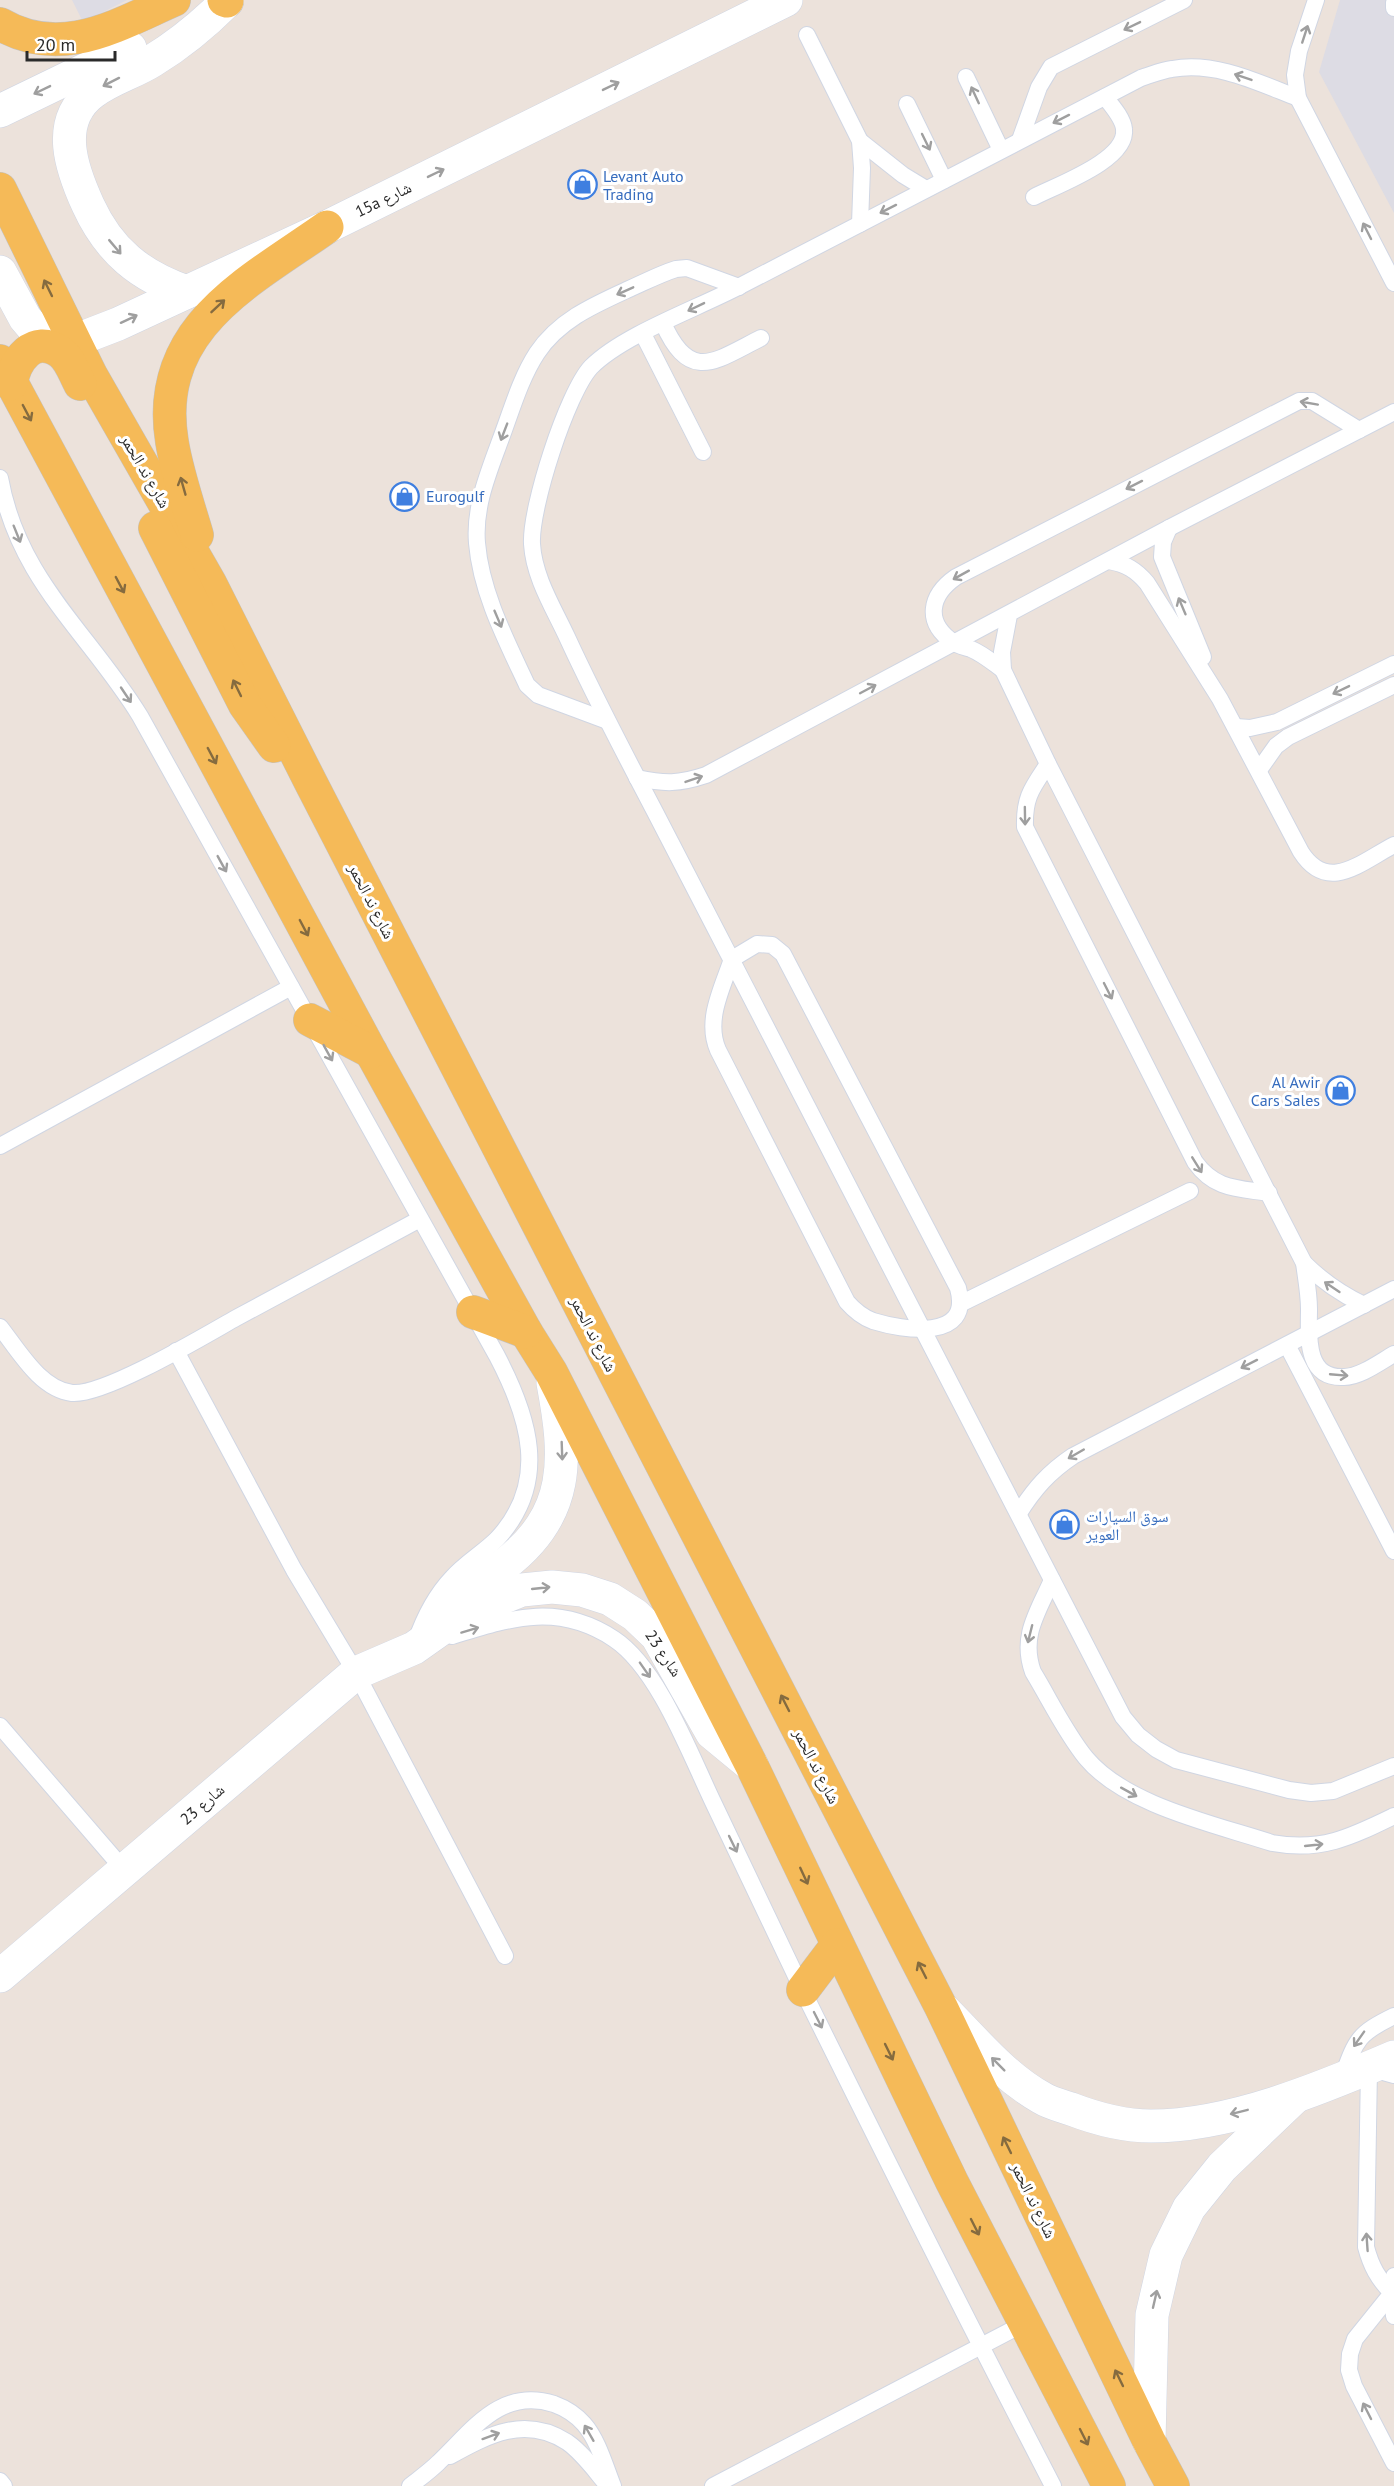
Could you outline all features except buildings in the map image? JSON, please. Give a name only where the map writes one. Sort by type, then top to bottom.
[{"type":"main road","points":[[0,24],[26,35],[49,39],[73,39],[96,34],[174,0]]},
{"type":"main road","name":"شارع ند الحمر","points":[[0,189],[91,375],[210,583],[941,2007],[1149,2441],[1173,2486]]},
{"type":"main road","points":[[210,583],[171,441],[172,393],[177,371],[191,338],[213,310],[327,227]]},
{"type":"main road","points":[[311,783],[286,760],[264,734],[245,705],[68,360],[59,352],[49,348],[37,348],[27,352],[6,372],[371,1052],[526,1332],[551,1372],[752,1766],[952,2182],[1109,2486]]},
{"type":"main road","points":[[310,1020],[371,1052]]},
{"type":"main road","points":[[472,1312],[526,1332]]},
{"type":"main road","points":[[803,1990],[837,1946]]},
{"type":"street","points":[[0,111],[226,0]]},
{"type":"street","points":[[187,292],[141,271],[128,262],[108,239],[81,191],[71,157],[69,134],[76,110],[93,92],[171,49],[226,0]]},
{"type":"street","name":"15a شارع","points":[[74,341],[118,324],[327,227],[786,0]]},
{"type":"street","points":[[0,272],[25,318],[36,331],[56,339],[74,341]]},
{"type":"street","name":"شارع 23","points":[[414,1648],[433,1623],[455,1602],[529,1543],[549,1515],[560,1486],[563,1454],[551,1372]]},
{"type":"street","name":"شارع 23","points":[[0,1976],[356,1673],[414,1648],[448,1624],[484,1605],[522,1590],[552,1587],[572,1589],[610,1599],[635,1615],[657,1636],[712,1733],[752,1766]]},
{"type":"street","points":[[941,2007],[1014,2080],[1043,2099],[1101,2120],[1150,2127],[1198,2122],[1295,2096],[1375,2069]]},
{"type":"street","points":[[1149,2441],[1152,2315],[1166,2255],[1189,2208],[1222,2167],[1295,2096]]},
{"type":"lane","points":[[1020,140],[1038,87],[1051,67],[1184,0]]},
{"type":"lane","points":[[1316,0],[1299,51],[1295,75],[1298,98],[1394,283]]},
{"type":"lane","points":[[1394,3],[1394,8]]},
{"type":"lane","points":[[807,35],[860,141],[862,168],[860,224]]},
{"type":"lane","points":[[1298,98],[1238,75],[1206,68],[1173,68],[1141,78],[739,287],[663,323],[604,356],[579,384],[538,495],[532,519],[532,544],[536,568],[605,720],[732,959],[1123,1717],[1138,1735],[1156,1749],[1176,1760],[1311,1793],[1333,1791],[1394,1766]]},
{"type":"lane","points":[[966,77],[1001,150]]},
{"type":"lane","points":[[1034,197],[1100,164],[1122,145],[1124,130],[1119,116],[1106,97]]},
{"type":"lane","points":[[907,104],[944,180]]},
{"type":"lane","points":[[860,141],[903,176],[926,189]]},
{"type":"lane","points":[[605,720],[538,695],[527,685],[490,600],[481,571],[477,542],[485,483],[525,376],[537,353],[552,334],[567,321],[595,304],[676,269],[687,268],[739,287]]},
{"type":"lane","points":[[663,323],[679,352],[692,362],[709,362],[761,338]]},
{"type":"lane","points":[[643,334],[703,452]]},
{"type":"lane","points":[[1003,670],[988,658],[954,644],[943,634],[934,618],[935,602],[943,587],[956,577],[1299,401],[1312,401],[1359,430]]},
{"type":"lane","points":[[637,778],[660,783],[684,783],[706,775],[1169,528],[1394,412]]},
{"type":"lane","points":[[0,478],[8,510],[30,562],[60,610],[131,702],[512,1384],[523,1415],[529,1444],[530,1476],[520,1505],[510,1523],[496,1540],[452,1577],[422,1622],[414,1648]]},
{"type":"lane","points":[[1169,528],[1163,542],[1162,557],[1220,699]]},
{"type":"lane","points":[[1109,561],[1131,568],[1147,583],[1220,699],[1301,852],[1315,869],[1325,874],[1336,874],[1394,845]]},
{"type":"lane","points":[[1009,615],[1002,652],[1003,670],[1048,764],[1304,1263],[1322,1280],[1342,1294],[1364,1305]]},
{"type":"lane","points":[[1236,727],[1250,728],[1277,722],[1394,664]]},
{"type":"lane","points":[[1258,770],[1276,746],[1288,737],[1394,685]]},
{"type":"lane","points":[[1048,764],[1024,805],[1025,827],[1195,1162],[1204,1175],[1216,1184],[1269,1193]]},
{"type":"lane","points":[[757,944],[772,945],[783,954],[958,1288],[960,1304],[956,1315],[948,1324],[937,1329],[924,1330],[872,1321],[858,1313],[847,1302],[712,1037],[712,1022],[732,959],[757,944]]},
{"type":"lane","points":[[0,1146],[291,987]]},
{"type":"lane","points":[[960,1304],[1190,1191]]},
{"type":"lane","points":[[0,1328],[37,1373],[58,1389],[71,1393],[83,1393],[109,1385],[176,1351],[420,1219]]},
{"type":"lane","points":[[1304,1263],[1309,1310],[1309,1348],[1315,1363],[1327,1373],[1343,1377],[1358,1373],[1394,1354]]},
{"type":"lane","points":[[1018,1513],[1033,1490],[1051,1471],[1073,1456],[1394,1289]]},
{"type":"lane","points":[[1287,1345],[1394,1551]]},
{"type":"lane","points":[[176,1351],[294,1570],[356,1673],[505,1956]]},
{"type":"lane","points":[[1052,1580],[1027,1640],[1028,1656],[1033,1672],[1086,1758],[1124,1790],[1146,1801],[1272,1843],[1291,1846],[1329,1844],[1348,1838],[1394,1816]]},
{"type":"lane","points":[[414,1648],[503,1620],[532,1615],[561,1617],[579,1622],[614,1639],[636,1658],[653,1682],[678,1728],[803,1990],[1053,2486]]},
{"type":"lane","points":[[0,1726],[124,1871]]},
{"type":"lane","points":[[1392,2294],[1379,2280],[1366,2247],[1375,2069],[1358,2039],[1365,2031],[1394,2016]]},
{"type":"lane","points":[[1394,2276],[1392,2294],[1394,2316]]},
{"type":"lane","points":[[1392,2294],[1355,2339],[1350,2354],[1349,2370],[1354,2386],[1394,2463]]},
{"type":"lane","points":[[713,2486],[1025,2323]]},
{"type":"lane","points":[[410,2486],[439,2462],[471,2427],[493,2412],[516,2402],[541,2400],[565,2408],[585,2424],[613,2486]]},
{"type":"lane","points":[[439,2462],[486,2436],[513,2428],[542,2431],[567,2442],[608,2486]]},
{"type":"lane","points":[[0,2481],[4,2486]]},
{"type":"shaded area","points":[[72,0],[127,0],[83,22]]},
{"type":"shaded area","points":[[1340,0],[1394,0],[1394,213],[1319,72]]},
{"type":"place","name":"Levant Auto Trading","points":[[582,185]]},
{"type":"place","name":"Eurogulf","points":[[405,496]]},
{"type":"place","name":"Al Awir Cars Sales","points":[[1341,1091]]},
{"type":"place","name":"سوق السيارات العوير","points":[[1065,1525]]}]
